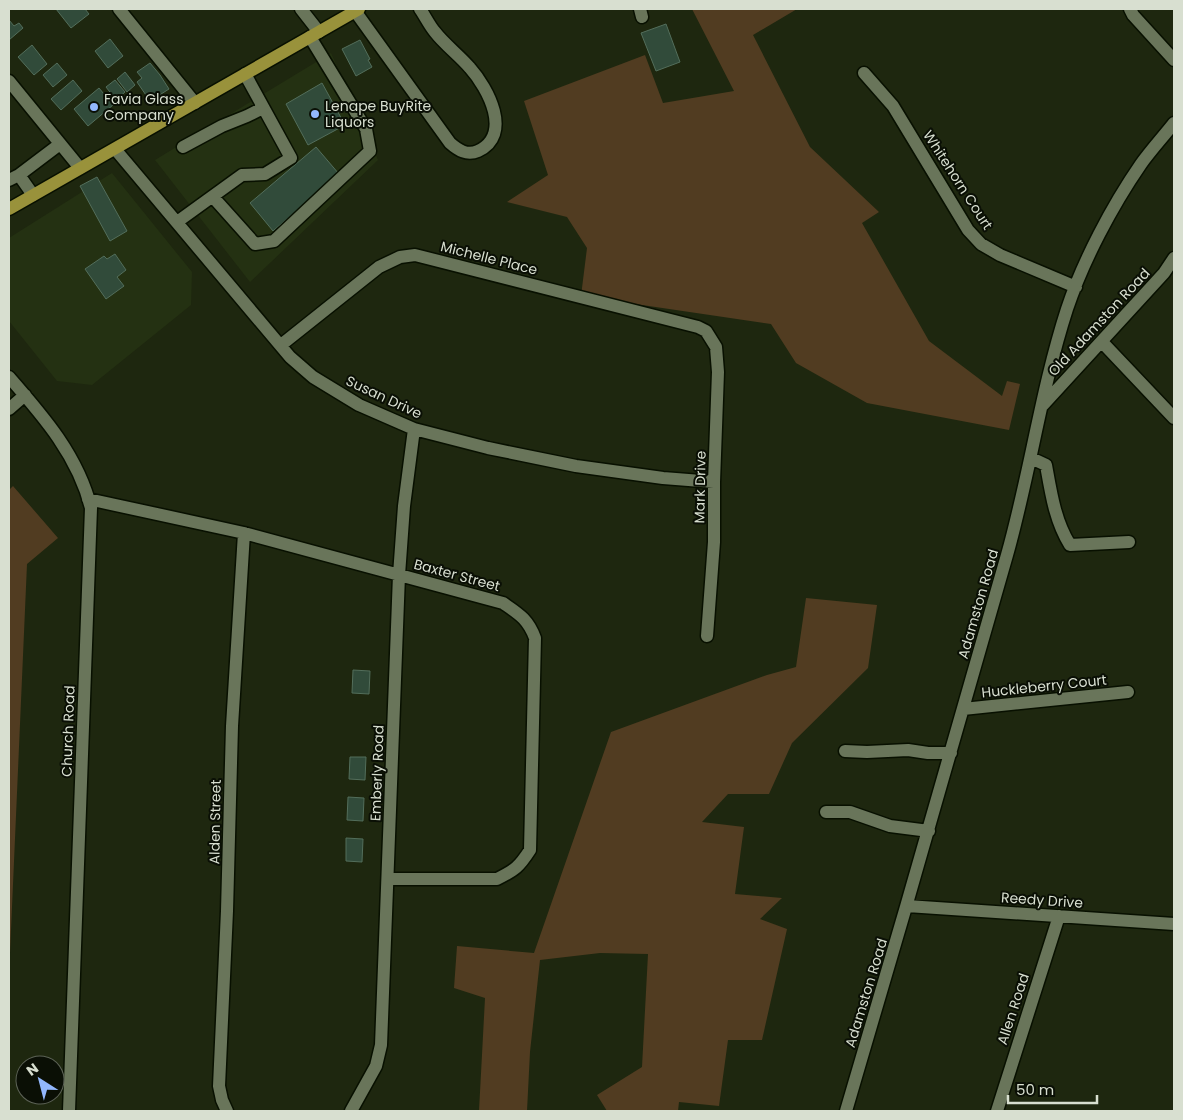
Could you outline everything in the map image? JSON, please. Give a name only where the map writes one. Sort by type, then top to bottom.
[{"type":"main road","points":[[9,209],[358,10]]},
{"type":"street","points":[[119,9],[195,104]]},
{"type":"street","points":[[213,196],[255,244],[274,241],[370,151],[366,129],[330,69],[315,34],[301,9]]},
{"type":"street","points":[[358,10],[450,143],[460,151],[472,153],[478,151],[488,145],[494,137],[496,124],[490,100],[471,69],[435,32],[420,9]]},
{"type":"street","points":[[1130,9],[1133,15],[1174,60]]},
{"type":"street","name":"Whitehorn Court","points":[[864,73],[893,106],[968,230],[981,244],[1000,255],[1076,287]]},
{"type":"street","points":[[177,222],[242,175],[265,174],[292,158],[245,74]]},
{"type":"street","points":[[9,81],[80,168]]},
{"type":"street","points":[[183,147],[222,126],[263,108]]},
{"type":"street","name":"Adamston Road","points":[[846,1111],[929,831],[1012,538],[1057,344],[1076,287],[1110,214],[1142,164],[1174,123]]},
{"type":"street","points":[[33,195],[14,178],[60,144]]},
{"type":"street","name":"Susan Drive","points":[[115,149],[290,357],[313,377],[359,405],[414,430],[488,448],[576,466],[664,478],[714,482]]},
{"type":"street","name":"Michelle Place","points":[[281,345],[379,267],[400,257],[415,255],[698,326],[706,331],[710,338]]},
{"type":"street","name":"Old Adamston Road","points":[[1043,405],[1164,273],[1174,258]]},
{"type":"street","name":"Mark Drive","points":[[707,636],[714,542],[718,372],[716,347],[710,338]]},
{"type":"street","points":[[1102,342],[1174,418]]},
{"type":"street","name":"Church Road","points":[[9,377],[59,438],[70,455],[86,487],[90,508],[69,1111]]},
{"type":"street","points":[[9,409],[25,395]]},
{"type":"street","name":"Emberly Road","points":[[351,1111],[376,1066],[381,1045],[399,575],[404,506],[414,430]]},
{"type":"street","points":[[1030,458],[1046,464],[1052,499],[1061,530],[1070,545],[1128,542]]},
{"type":"street","name":"Baxter Street","points":[[88,498],[244,533],[503,603],[526,619],[534,638],[530,850],[520,865],[497,878],[388,879]]},
{"type":"street","name":"Alden Street","points":[[227,1111],[219,1086],[227,911],[232,726],[244,533]]},
{"type":"street","name":"Huckleberry Court","points":[[964,709],[1128,692]]},
{"type":"street","points":[[845,750],[867,752],[908,750],[928,753],[951,753]]},
{"type":"street","points":[[826,812],[850,812],[890,826],[929,831]]},
{"type":"street","name":"Reedy Drive","points":[[907,906],[1174,924]]},
{"type":"street","name":"Allen Road","points":[[997,1111],[1059,916]]},
{"type":"shaded area","points":[[692,9],[797,9],[753,35],[810,147],[879,212],[862,223],[929,341],[1002,396],[1007,381],[1020,384],[1009,430],[867,403],[796,363],[771,324],[581,296],[587,248],[567,217],[507,202],[548,175],[524,101],[645,55],[663,103],[734,91]]},
{"type":"shaded area","points":[[331,53],[378,160],[250,282],[155,160]]},
{"type":"shaded area","points":[[112,173],[192,272],[191,305],[92,385],[57,381],[9,321],[9,238]]},
{"type":"shaded area","points":[[13,486],[58,538],[27,564],[9,976],[9,490]]},
{"type":"shaded area","points":[[806,598],[877,605],[868,668],[792,743],[769,794],[728,794],[702,822],[744,827],[735,894],[782,898],[760,919],[787,929],[762,1040],[728,1040],[719,1106],[679,1102],[678,1111],[607,1111],[597,1095],[642,1067],[648,954],[600,953],[540,960],[530,1052],[527,1111],[479,1111],[485,998],[454,988],[457,946],[534,953],[611,732],[767,675],[796,667]]},
{"type":"building","points":[[56,9],[85,9],[89,14],[71,28]]},
{"type":"building","points":[[9,20],[14,26],[19,23],[23,28],[9,40]]},
{"type":"building","points":[[666,24],[680,62],[656,71],[641,33]]},
{"type":"building","points":[[110,39],[123,56],[108,68],[95,51]]},
{"type":"building","points":[[360,40],[372,67],[356,76],[342,49]]},
{"type":"building","points":[[32,45],[47,64],[34,75],[18,57]]},
{"type":"building","points":[[57,63],[67,75],[53,87],[43,75]]},
{"type":"building","points":[[150,63],[169,89],[150,101],[137,82],[142,78],[137,72]]},
{"type":"building","points":[[125,72],[135,85],[127,92],[117,79]]},
{"type":"building","points":[[73,80],[82,91],[61,110],[51,99]]},
{"type":"building","points":[[115,80],[125,92],[116,100],[106,87]]},
{"type":"building","name":"Lenape BuyRite Liquors","points":[[322,83],[345,125],[308,145],[286,104]]},
{"type":"building","name":"Favia Glass Company","points":[[99,88],[113,105],[88,126],[74,109]]},
{"type":"building","points":[[316,147],[339,174],[273,231],[250,203]]},
{"type":"building","points":[[97,177],[127,231],[110,241],[80,186]]},
{"type":"building","points":[[115,254],[126,270],[117,277],[124,286],[106,299],[85,269],[104,256],[107,259]]},
{"type":"building","points":[[353,670],[370,671],[369,694],[352,693]]},
{"type":"building","points":[[350,757],[366,757],[365,780],[349,779]]},
{"type":"building","points":[[348,797],[364,798],[363,821],[347,820]]},
{"type":"building","points":[[346,838],[363,839],[362,862],[346,861]]},
{"type":"place","name":"Favia Glass Company","points":[[94,107]]},
{"type":"place","name":"Lenape BuyRite Liquors","points":[[315,114]]}]
